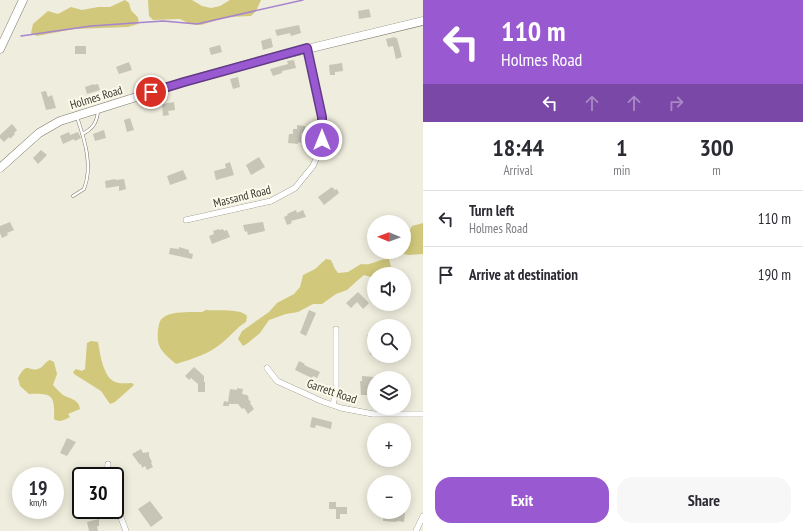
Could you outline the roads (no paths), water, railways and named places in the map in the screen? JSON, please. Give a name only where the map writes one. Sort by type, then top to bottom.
[{"type":"street","points":[[0,49],[23,0]]},
{"type":"street","name":"Holmes Road","points":[[0,168],[39,133],[60,120],[184,82],[307,48],[423,21]]},
{"type":"street","name":"Massand Road","points":[[186,220],[271,201],[295,188],[313,166],[322,140],[322,117],[307,48]]},
{"type":"street","points":[[333,405],[336,390],[336,329]]},
{"type":"street","name":"Garrett Road","points":[[267,368],[277,381],[333,405],[364,413],[423,414]]},
{"type":"street","points":[[416,531],[423,516]]},
{"type":"street","points":[[121,519],[126,531]]},
{"type":"lane","points":[[82,134],[90,130],[97,119],[99,108]]},
{"type":"lane","points":[[73,196],[84,189],[88,171],[86,146],[77,115]]},
{"type":"waterway","points":[[21,36],[91,26],[163,21],[197,24],[303,0]]}]
